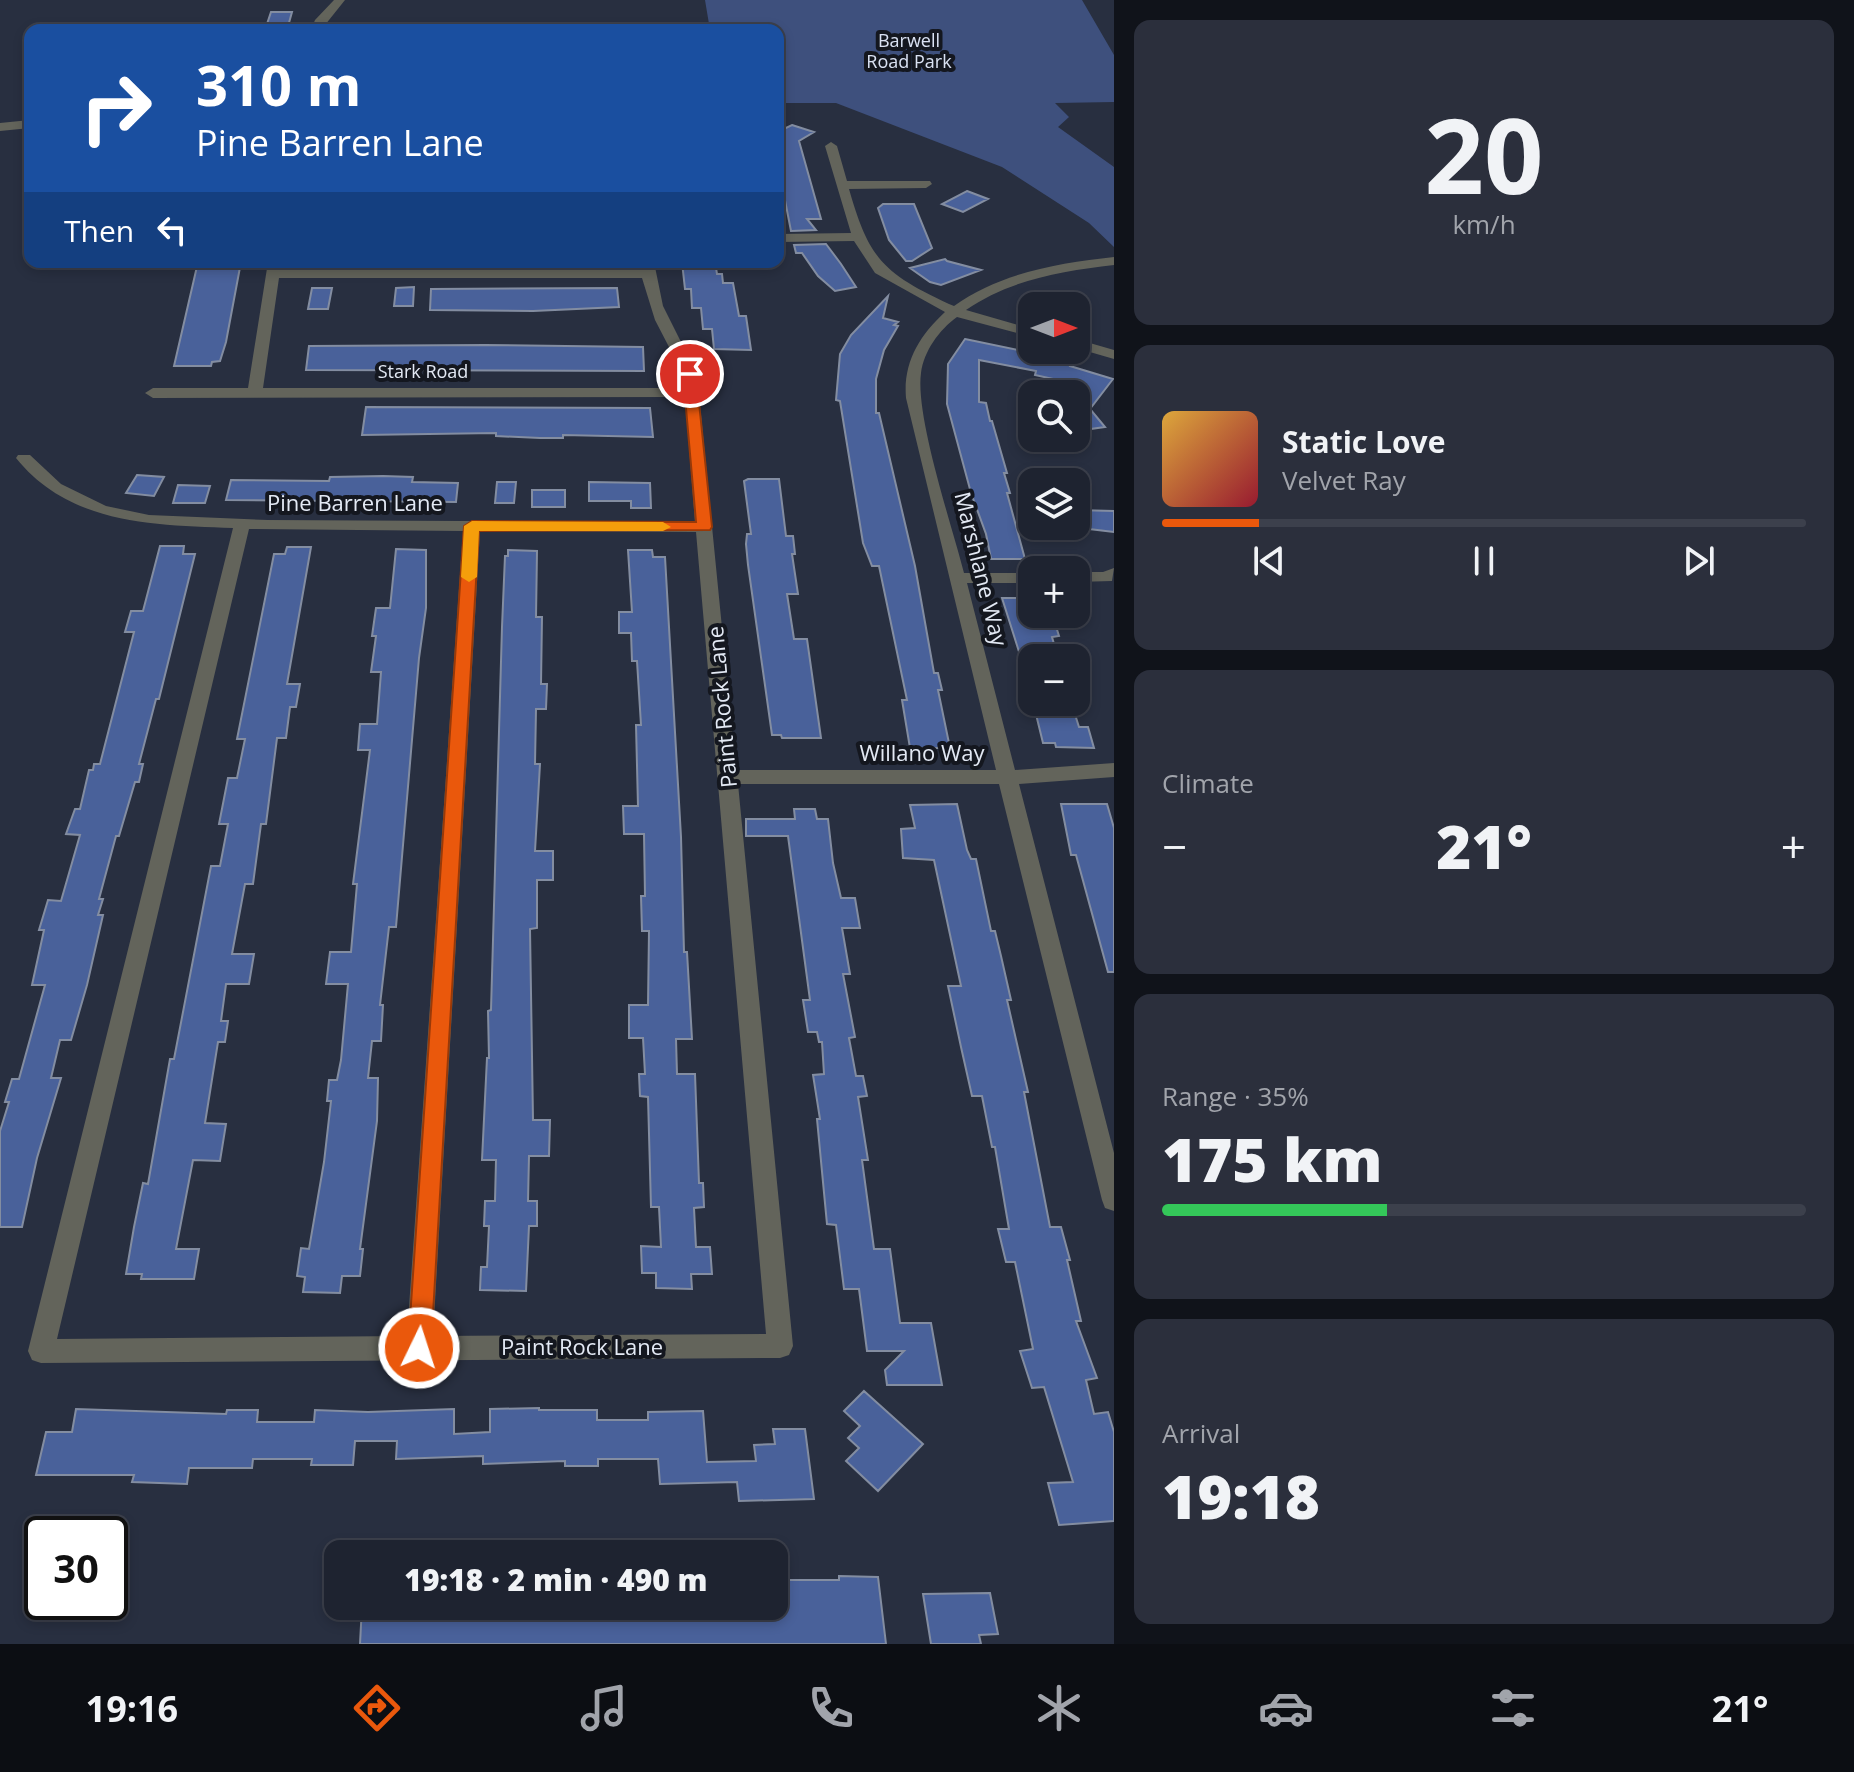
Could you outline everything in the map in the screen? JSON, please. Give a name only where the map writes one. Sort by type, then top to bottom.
[{"type":"street","points":[[318,24],[340,0]]},
{"type":"street","points":[[0,127],[24,125]]},
{"type":"street","points":[[831,146],[858,237],[874,265],[922,299],[951,312],[1018,329]]},
{"type":"street","points":[[842,185],[926,184]]},
{"type":"street","points":[[784,238],[858,237]]},
{"type":"street","name":"Marshlane Way","points":[[1114,261],[1009,282],[951,312],[930,335],[916,362],[912,385],[921,435],[1010,777],[1114,1200]]},
{"type":"street","points":[[255,392],[274,268],[648,268]]},
{"type":"street","name":"Paint Rock Lane","points":[[242,525],[41,1351],[780,1346],[690,374],[661,319],[648,268]]},
{"type":"street","points":[[1090,347],[1114,355]]},
{"type":"street","name":"Stark Road","points":[[153,393],[692,392]]},
{"type":"street","name":"Pine Barren Lane","points":[[24,458],[55,487],[101,510],[149,520],[242,525],[704,527]]},
{"type":"street","points":[[419,1348],[472,526]]},
{"type":"street","points":[[1090,577],[1106,577],[1114,573]]},
{"type":"street","points":[[958,578],[1018,578]]},
{"type":"street","name":"Willano Way","points":[[729,777],[1080,776],[1114,770]]},
{"type":"green space","name":"Barwell Road Park","points":[[705,0],[1082,0],[1114,55],[1114,102],[1055,103],[1069,117],[1058,127],[1114,167],[1114,247],[1089,223],[1002,167],[836,103],[784,103],[784,24],[709,24]]},
{"type":"building","points":[[271,12],[292,12],[289,24],[267,24]]},
{"type":"building","points":[[792,125],[814,132],[799,141],[821,219],[807,219],[816,230],[791,231],[784,195],[786,128]]},
{"type":"building","points":[[967,191],[988,199],[963,212],[942,204]]},
{"type":"building","points":[[883,204],[914,204],[932,248],[912,261],[906,261],[889,240],[878,208]]},
{"type":"building","points":[[826,244],[856,287],[835,291],[818,276],[802,253],[796,253],[794,245]]},
{"type":"building","points":[[945,259],[981,270],[941,285],[930,282],[910,268]]},
{"type":"building","points":[[197,268],[240,268],[220,361],[212,362],[211,366],[174,366]]},
{"type":"building","points":[[683,268],[716,268],[717,274],[722,274],[723,283],[733,283],[739,316],[746,316],[751,350],[714,349],[712,329],[703,329],[701,308],[692,308],[691,289],[685,289]]},
{"type":"building","points":[[414,287],[413,306],[394,306],[396,288]]},
{"type":"building","points":[[312,288],[332,288],[328,309],[308,309]]},
{"type":"building","points":[[617,288],[619,307],[533,311],[430,310],[431,289]]},
{"type":"building","points":[[888,296],[883,318],[898,322],[894,325],[898,326],[884,350],[876,379],[876,413],[879,413],[915,566],[934,673],[938,673],[942,690],[938,690],[950,748],[910,748],[902,700],[907,700],[879,566],[872,566],[863,543],[840,401],[836,400],[840,354],[851,335]]},
{"type":"building","points":[[965,339],[1018,350],[1018,364],[1071,364],[1113,379],[1090,409],[1090,380],[1058,380],[1035,375],[1036,371],[979,360],[979,402],[986,403],[1007,473],[1004,473],[1010,493],[1007,493],[1024,556],[1018,556],[1018,559],[991,559],[947,404],[948,364]]},
{"type":"building","points":[[309,346],[643,347],[644,371],[306,370]]},
{"type":"building","points":[[366,407],[650,408],[653,437],[563,435],[563,438],[540,438],[496,436],[496,433],[362,435]]},
{"type":"building","points":[[1090,409],[1105,427],[1090,429]]},
{"type":"building","points":[[137,475],[164,477],[154,496],[126,493]]},
{"type":"building","points":[[330,477],[413,477],[412,482],[458,483],[456,502],[226,500],[231,480],[329,481]]},
{"type":"building","points":[[779,479],[786,536],[793,536],[795,554],[792,554],[798,594],[787,594],[794,639],[807,639],[821,738],[772,735],[746,544],[747,534],[751,534],[744,481]]},
{"type":"building","points":[[497,482],[516,482],[514,503],[495,503]]},
{"type":"building","points":[[589,482],[650,483],[651,508],[631,508],[631,501],[589,501]]},
{"type":"building","points":[[178,485],[210,486],[205,503],[173,503]]},
{"type":"building","points":[[532,490],[565,490],[565,507],[532,507]]},
{"type":"building","points":[[1090,510],[1114,511],[1114,532],[1090,529]]},
{"type":"building","points":[[160,546],[184,546],[183,554],[195,554],[159,699],[156,699],[139,764],[143,764],[139,782],[135,782],[119,836],[116,836],[99,899],[103,899],[98,915],[103,915],[87,985],[71,1040],[60,1040],[51,1078],[61,1078],[37,1158],[22,1227],[0,1227],[0,1131],[9,1102],[5,1102],[12,1079],[19,1079],[45,985],[32,985],[44,930],[39,930],[48,900],[61,901],[80,835],[66,834],[75,809],[80,809],[89,770],[93,770],[94,764],[100,764],[134,632],[125,632],[131,611],[143,611]]},
{"type":"building","points":[[287,547],[311,547],[287,684],[300,684],[296,707],[290,707],[286,738],[277,738],[266,824],[261,824],[253,884],[245,884],[232,954],[254,954],[249,984],[226,984],[221,1021],[228,1021],[225,1042],[218,1042],[205,1123],[226,1124],[220,1161],[193,1160],[176,1249],[199,1249],[194,1279],[141,1279],[142,1274],[126,1274],[134,1227],[143,1183],[148,1184],[170,1059],[174,1059],[211,866],[220,866],[228,824],[219,824],[228,778],[237,778],[245,739],[237,739],[274,554],[285,554]]},
{"type":"building","points":[[396,549],[426,550],[426,608],[396,927],[389,927],[380,1005],[383,1005],[381,1041],[372,1041],[368,1078],[378,1078],[377,1121],[360,1249],[363,1249],[360,1276],[342,1276],[340,1293],[303,1292],[305,1277],[297,1276],[301,1248],[309,1249],[324,1162],[331,1101],[327,1101],[329,1080],[337,1080],[341,1060],[348,984],[326,984],[330,952],[351,952],[357,884],[353,884],[370,750],[358,750],[360,724],[377,724],[381,672],[371,672],[376,636],[372,636],[376,608],[390,608]]},
{"type":"building","points":[[508,550],[537,551],[536,617],[542,617],[541,684],[547,684],[546,709],[536,709],[535,764],[540,764],[535,851],[553,851],[553,880],[537,880],[537,928],[530,929],[533,1120],[550,1120],[549,1156],[529,1156],[528,1201],[537,1201],[537,1226],[529,1226],[526,1291],[480,1290],[481,1267],[487,1267],[489,1226],[484,1226],[485,1201],[495,1201],[496,1160],[482,1160],[489,1058],[488,1011],[491,1010],[505,556],[508,556]]},
{"type":"building","points":[[628,550],[652,550],[653,557],[665,557],[681,837],[684,952],[687,952],[692,1039],[676,1039],[677,1074],[695,1074],[699,1183],[703,1183],[704,1207],[694,1208],[696,1247],[710,1247],[712,1274],[691,1274],[692,1289],[656,1288],[656,1273],[642,1273],[641,1246],[661,1247],[659,1207],[651,1207],[648,1097],[640,1096],[639,1074],[645,1074],[643,1038],[629,1038],[629,1005],[648,1005],[649,931],[642,931],[644,834],[624,834],[623,806],[638,806],[636,725],[641,725],[637,661],[632,661],[631,633],[619,633],[619,612],[632,612]]},
{"type":"building","points":[[1002,598],[1018,598],[1018,628],[1056,628],[1059,636],[1052,637],[1054,644],[1018,644],[1018,649]]},
{"type":"building","points":[[1036,716],[1075,716],[1079,727],[1088,727],[1094,748],[1056,747],[1055,743],[1043,743]]},
{"type":"building","points":[[957,804],[967,850],[971,859],[976,859],[991,931],[995,931],[1011,1000],[1007,1000],[1028,1092],[1024,1092],[1050,1227],[1061,1227],[1081,1321],[1076,1321],[1097,1378],[1086,1380],[1094,1414],[1108,1412],[1114,1432],[1114,1521],[1059,1525],[1048,1483],[1073,1482],[1044,1387],[1032,1388],[1020,1351],[1033,1349],[1015,1262],[1006,1262],[998,1229],[1009,1229],[995,1147],[992,1147],[982,1096],[972,1096],[948,986],[961,986],[934,860],[903,858],[901,829],[915,828],[910,805]]},
{"type":"building","points":[[1061,804],[1107,804],[1114,828],[1114,972],[1108,972],[1076,855],[1071,855]]},
{"type":"building","points":[[794,809],[815,809],[817,819],[828,819],[841,898],[855,898],[860,928],[842,928],[850,974],[843,974],[855,1037],[849,1038],[856,1076],[863,1076],[867,1096],[858,1097],[868,1160],[862,1160],[874,1249],[890,1249],[900,1323],[931,1323],[942,1385],[887,1385],[885,1370],[904,1351],[867,1351],[859,1289],[844,1289],[836,1225],[827,1224],[817,1119],[820,1119],[813,1075],[824,1074],[822,1042],[819,1042],[817,1032],[808,1032],[803,1000],[810,1000],[788,836],[746,836],[746,819],[795,819]]},
{"type":"building","points":[[864,1391],[923,1444],[878,1491],[846,1461],[859,1448],[848,1438],[860,1426],[844,1411]]},
{"type":"building","points":[[76,1409],[226,1414],[227,1410],[258,1410],[257,1422],[314,1422],[315,1410],[454,1409],[454,1434],[490,1432],[490,1409],[597,1410],[597,1420],[648,1420],[648,1412],[703,1411],[707,1462],[756,1461],[754,1445],[775,1444],[773,1429],[805,1429],[814,1499],[739,1501],[737,1482],[660,1484],[658,1459],[598,1459],[598,1466],[565,1466],[565,1461],[483,1464],[483,1456],[396,1459],[397,1441],[355,1441],[353,1465],[311,1465],[312,1459],[253,1459],[252,1468],[189,1468],[187,1484],[132,1482],[134,1475],[36,1475],[46,1432],[72,1432]]},
{"type":"building","points":[[839,1576],[878,1577],[886,1644],[360,1644],[361,1620],[788,1620],[788,1580],[839,1580]]},
{"type":"building","points":[[990,1593],[998,1634],[979,1635],[981,1644],[931,1644],[923,1594]]},
{"type":"slow traffic","points":[[469,577],[472,526],[663,527]]},
{"type":"route","points":[[419,1348],[472,526],[704,527],[690,374]]}]
